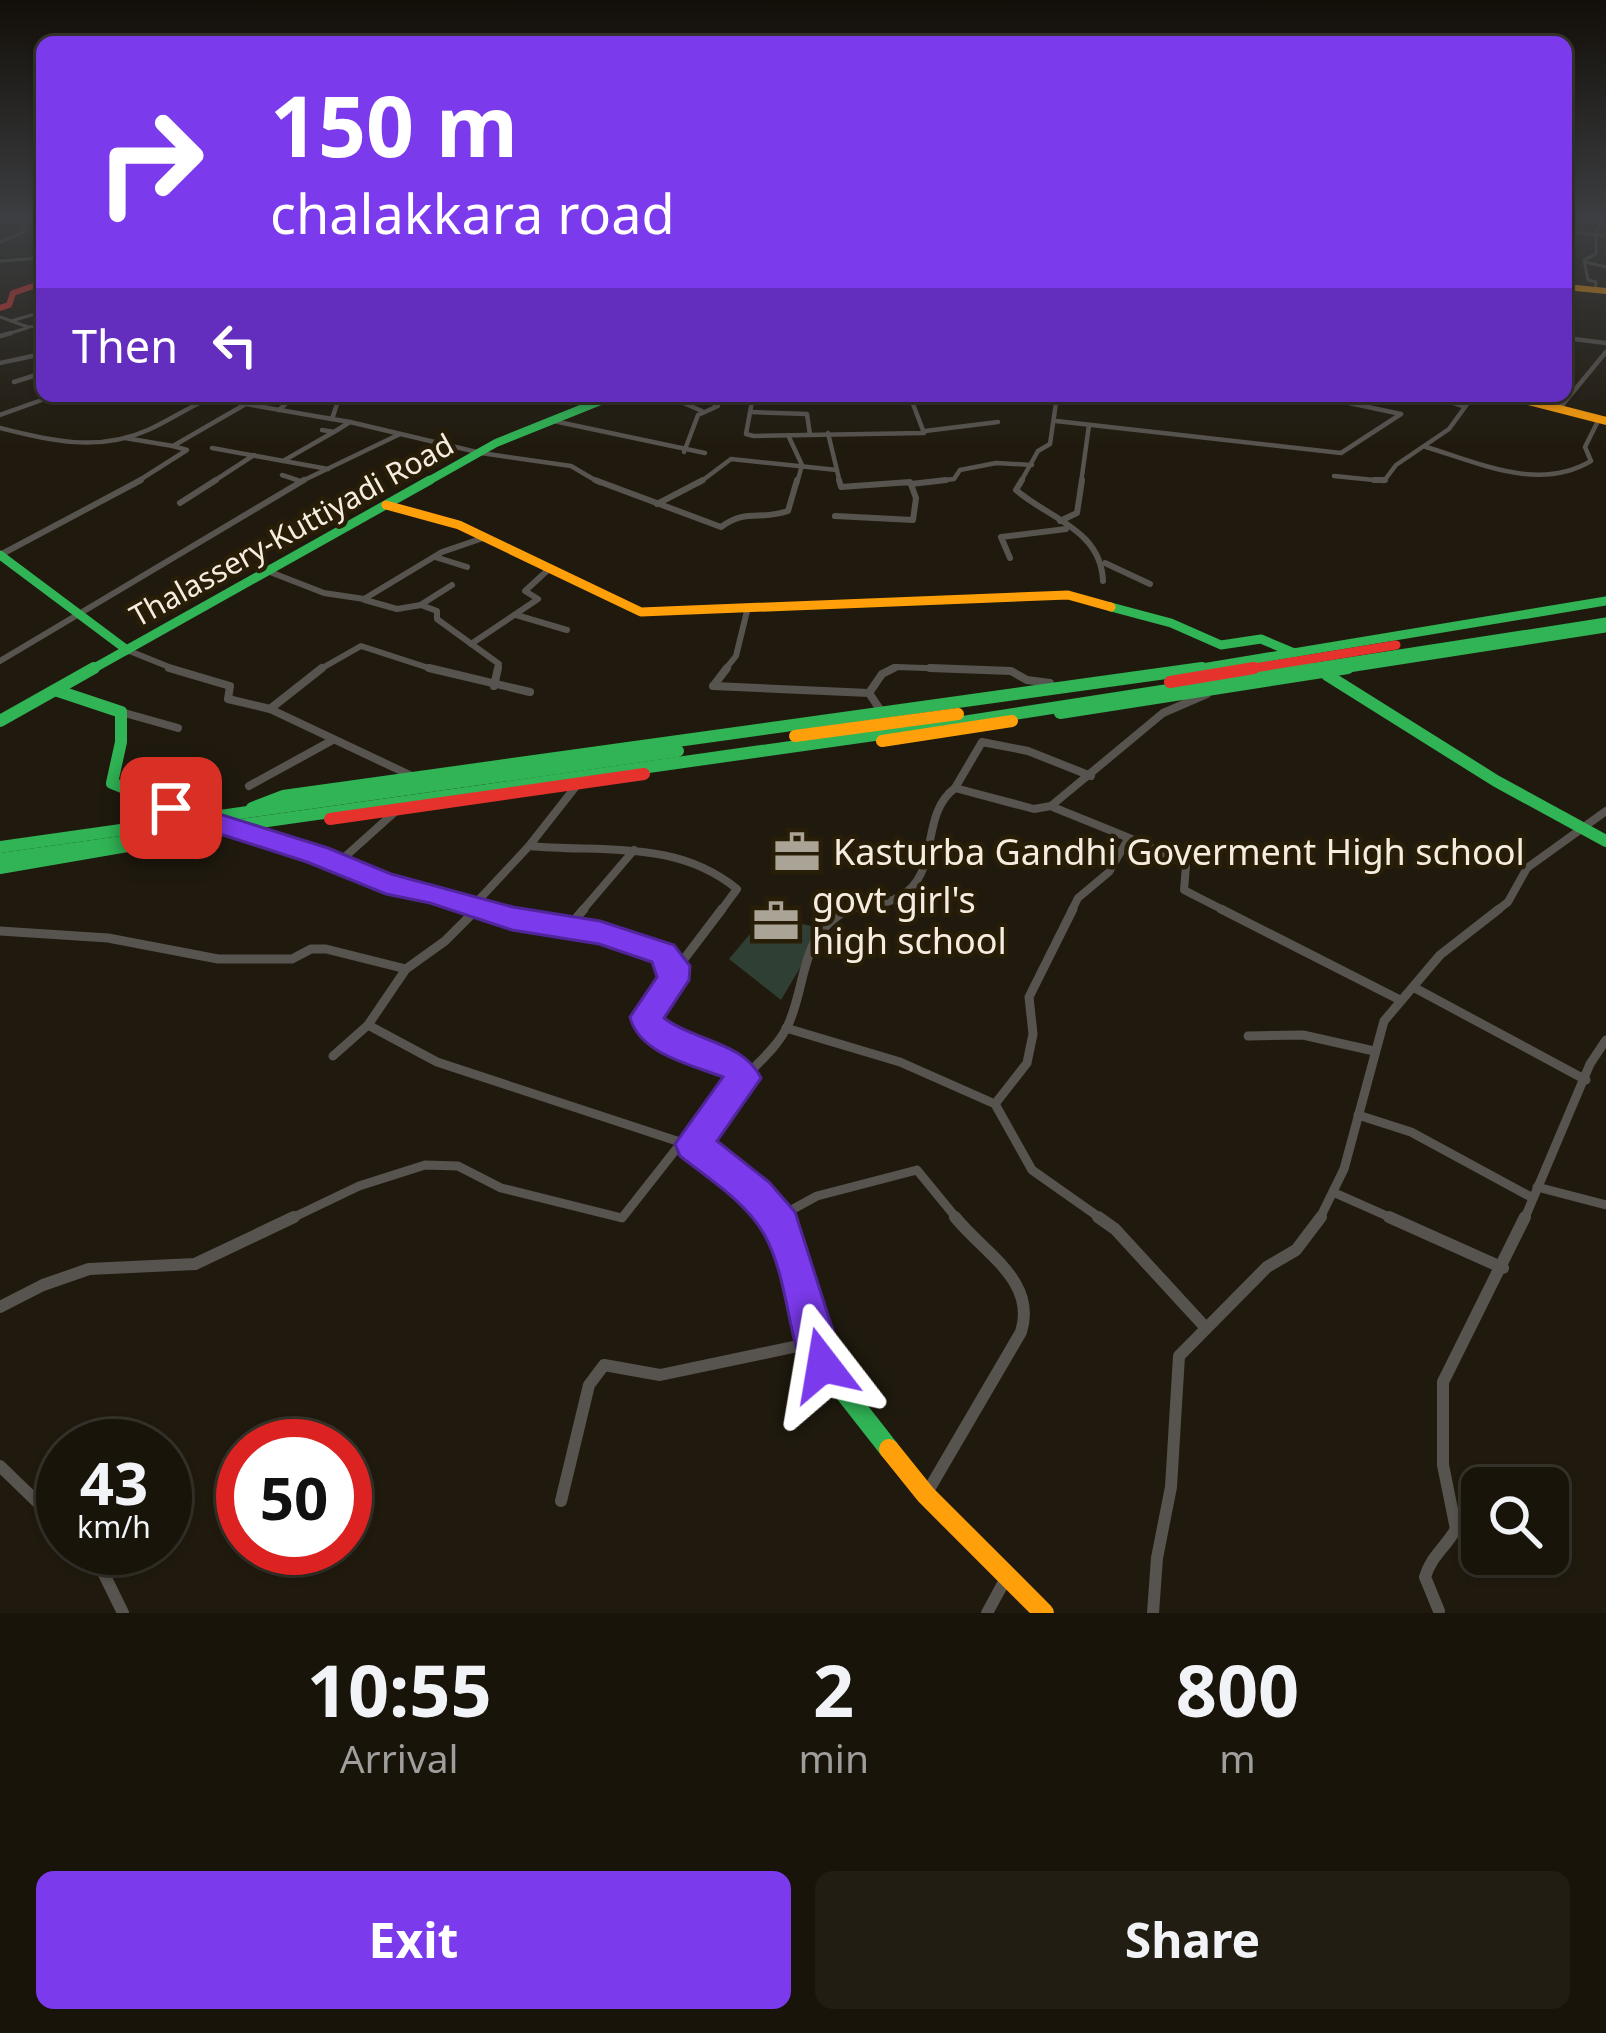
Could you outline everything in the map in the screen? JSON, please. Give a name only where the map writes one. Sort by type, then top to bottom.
[{"type":"main road","name":"Thalassery-Kuttiyadi Road","points":[[0,721],[481,453],[597,402]]},
{"type":"main road","points":[[1532,402],[1603,420]]},
{"type":"main road","points":[[386,506],[444,519],[641,612],[1068,595],[1171,623],[1221,645],[1261,639],[1296,654]]},
{"type":"main road","points":[[0,555],[6,568],[127,650]]},
{"type":"main road","points":[[244,810],[283,796],[1296,654],[1606,601]]},
{"type":"main road","points":[[261,820],[284,824],[397,810],[990,725],[1327,675],[1606,621]]},
{"type":"main road","points":[[0,844],[1606,621]]},
{"type":"main road","points":[[0,863],[261,820],[907,731],[1606,621]]},
{"type":"main road","points":[[1327,675],[1496,781],[1606,841]]},
{"type":"main road","points":[[55,690],[121,712],[121,742],[112,783],[386,884],[474,908],[570,925],[663,953],[674,973],[646,1017],[647,1024],[670,1042],[736,1067],[743,1078],[741,1086],[687,1142],[756,1194],[781,1225],[808,1308],[812,1343],[823,1365],[926,1495],[1044,1613]]},
{"type":"street","points":[[28,307],[36,310]]},
{"type":"street","points":[[2,310],[9,321],[36,327]]},
{"type":"street","points":[[9,321],[36,314]]},
{"type":"street","points":[[0,336],[36,327]]},
{"type":"street","points":[[1572,339],[1606,343]]},
{"type":"street","points":[[1572,393],[1606,352]]},
{"type":"street","points":[[0,363],[36,355]]},
{"type":"street","points":[[14,382],[36,376]]},
{"type":"street","points":[[0,415],[36,402]]},
{"type":"street","points":[[0,428],[75,445],[125,438],[202,402]]},
{"type":"street","points":[[232,402],[332,418],[481,453],[571,466],[607,487],[721,527],[739,514],[774,516],[791,508],[802,465],[788,435]]},
{"type":"street","points":[[279,410],[288,402]]},
{"type":"street","points":[[332,418],[338,402]]},
{"type":"street","points":[[682,402],[702,411],[718,406],[711,402]]},
{"type":"street","points":[[753,402],[748,436],[925,433],[998,422]]},
{"type":"street","points":[[912,402],[925,433]]},
{"type":"street","points":[[1057,402],[1050,444],[1038,451],[1017,493],[1068,529],[1087,535],[1105,563],[1150,584]]},
{"type":"street","points":[[1056,421],[1341,453],[1401,415],[1354,402]]},
{"type":"street","points":[[1451,402],[1463,406]]},
{"type":"street","points":[[1334,476],[1384,481],[1396,465],[1449,429],[1467,402]]},
{"type":"street","points":[[1559,409],[1565,402]]},
{"type":"street","points":[[173,446],[244,405]]},
{"type":"street","points":[[683,452],[702,411]]},
{"type":"street","points":[[751,412],[806,414],[810,435]]},
{"type":"street","points":[[548,420],[705,453]]},
{"type":"street","points":[[1426,447],[1522,472],[1565,475],[1592,461],[1586,447],[1603,420]]},
{"type":"street","points":[[283,462],[350,422]]},
{"type":"street","points":[[1059,522],[1077,513],[1088,425]]},
{"type":"street","points":[[322,430],[334,432]]},
{"type":"street","points":[[0,661],[301,481],[401,433]]},
{"type":"street","points":[[827,434],[842,488],[955,479],[960,470],[996,463],[1032,465]]},
{"type":"street","points":[[0,555],[28,545],[54,523],[125,489],[187,450],[125,438]]},
{"type":"street","points":[[212,448],[332,469]]},
{"type":"street","points":[[180,503],[255,454]]},
{"type":"street","points":[[655,504],[698,484],[731,459],[838,470]]},
{"type":"street","points":[[282,475],[301,481]]},
{"type":"street","points":[[911,484],[916,498],[913,520]]},
{"type":"street","points":[[835,516],[922,521]]},
{"type":"street","points":[[1010,558],[1001,537],[1068,529]]},
{"type":"street","points":[[364,599],[433,557],[486,537]]},
{"type":"street","points":[[433,557],[467,566]]},
{"type":"street","points":[[1103,581],[1105,563]]},
{"type":"street","points":[[471,644],[538,599],[525,591],[549,569]]},
{"type":"street","points":[[270,572],[324,593],[397,609],[421,605],[452,585]]},
{"type":"street","points":[[421,605],[437,611],[437,619],[499,664],[494,686]]},
{"type":"street","points":[[748,611],[736,656],[713,686],[869,693]]},
{"type":"street","points":[[514,615],[567,630]]},
{"type":"street","points":[[271,709],[307,676],[362,646],[494,686],[530,692]]},
{"type":"street","points":[[0,647],[16,651]]},
{"type":"street","points":[[127,650],[230,686],[228,700],[271,709],[415,777]]},
{"type":"street","points":[[869,693],[882,674],[896,667],[1011,671],[1027,680],[1050,683]]},
{"type":"street","points":[[956,788],[1034,809],[1052,806],[1163,713],[1212,692]]},
{"type":"street","points":[[869,693],[884,714]]},
{"type":"street","points":[[121,712],[178,728]]},
{"type":"street","points":[[743,1078],[786,1028],[799,994],[800,975],[827,926],[848,909],[880,906],[907,894],[930,854],[937,803],[956,788],[990,725]]},
{"type":"street","points":[[249,785],[332,740]]},
{"type":"street","points":[[982,742],[1028,751],[1091,776]]},
{"type":"street","points":[[333,1056],[368,1025],[406,969],[474,908],[579,784]]},
{"type":"street","points":[[1052,806],[1186,862],[1184,890],[1400,1000]]},
{"type":"street","points":[[338,863],[397,810]]},
{"type":"street","points":[[1153,1613],[1157,1558],[1171,1487],[1179,1356],[1267,1267],[1296,1250],[1335,1192],[1384,1021],[1400,1000],[1440,956],[1508,902],[1527,868],[1606,811]]},
{"type":"street","points":[[995,1104],[1027,1063],[1033,1034],[1029,997],[1078,898],[1109,872],[1127,841]]},
{"type":"street","points":[[529,846],[681,855],[737,890],[674,973]]},
{"type":"street","points":[[570,925],[634,850]]},
{"type":"street","points":[[0,931],[108,938],[218,958],[292,959],[326,949],[406,969]]},
{"type":"street","points":[[1415,988],[1586,1080]]},
{"type":"street","points":[[0,1306],[63,1275],[116,1264],[196,1263],[342,1195],[422,1167],[448,1163],[484,1176],[500,1189],[579,1204],[622,1218],[687,1142],[437,1062],[368,1025]]},
{"type":"street","points":[[786,1028],[900,1062],[995,1104],[1032,1170],[1115,1228],[1206,1328]]},
{"type":"street","points":[[1249,1036],[1303,1036],[1374,1051]]},
{"type":"street","points":[[1442,1612],[1425,1577],[1432,1556],[1448,1545],[1456,1528],[1443,1465],[1443,1382],[1502,1268],[1590,1064],[1606,1040]]},
{"type":"street","points":[[1358,1115],[1411,1132],[1534,1192],[1606,1205]]},
{"type":"street","points":[[781,1225],[784,1214],[820,1192],[891,1181],[917,1169],[969,1234],[1019,1284],[1028,1309],[1021,1331],[926,1495]]},
{"type":"street","points":[[1335,1192],[1502,1268]]},
{"type":"street","points":[[562,1502],[589,1385],[597,1369],[604,1366],[661,1375],[812,1343]]},
{"type":"street","points":[[0,1466],[36,1501]]},
{"type":"street","points":[[104,1575],[123,1613]]},
{"type":"street","points":[[986,1613],[1007,1576]]},
{"type":"green space","points":[[766,915],[823,929],[781,1000],[729,959]]},
{"type":"traffic: fast","points":[[0,721],[496,443],[598,402]]},
{"type":"traffic: fast","points":[[0,555],[127,650]]},
{"type":"traffic: fast","points":[[252,808],[283,796],[1119,682],[1606,601]]},
{"type":"traffic: fast","points":[[1111,607],[1171,623],[1221,645],[1261,639],[1294,653]]},
{"type":"traffic: fast","points":[[0,859],[924,728],[1606,622]]},
{"type":"traffic: fast","points":[[1060,713],[1606,628]]},
{"type":"traffic: fast","points":[[1327,675],[1496,781],[1606,841]]},
{"type":"traffic: fast","points":[[55,690],[121,712],[121,742],[112,783],[188,814]]},
{"type":"traffic: fast","points":[[0,847],[678,751]]},
{"type":"traffic: fast","points":[[252,834],[386,883],[432,892],[512,918],[600,932],[671,960],[673,980],[647,1024],[721,1061],[743,1078],[693,1144],[753,1196],[779,1231],[799,1276],[817,1357],[889,1449]]},
{"type":"traffic: fast","points":[[0,868],[168,839]]},
{"type":"traffic: slow","points":[[1532,402],[1606,421]]},
{"type":"traffic: slow","points":[[386,505],[459,525],[641,612],[1068,595],[1111,607]]},
{"type":"traffic: slow","points":[[795,736],[958,714]]},
{"type":"traffic: slow","points":[[882,741],[1012,721]]},
{"type":"traffic: slow","points":[[188,814],[252,834]]},
{"type":"traffic: slow","points":[[889,1449],[926,1495],[1044,1613]]},
{"type":"traffic: jam","points":[[0,308],[9,305],[13,294]]},
{"type":"traffic: jam","points":[[1170,682],[1396,645]]},
{"type":"traffic: jam","points":[[330,819],[644,774]]},
{"type":"place","name":"Kasturba Gandhi Goverment High school","points":[[797,852]]},
{"type":"place","name":"govt girl's high school","points":[[776,921]]},
{"type":"route","points":[[171,808],[317,855],[386,884],[432,892],[512,918],[600,932],[663,953],[674,966],[673,980],[646,1017],[647,1024],[670,1042],[736,1067],[743,1078],[693,1144],[756,1194],[781,1225],[783,1243],[808,1308],[812,1343],[823,1365]]}]
